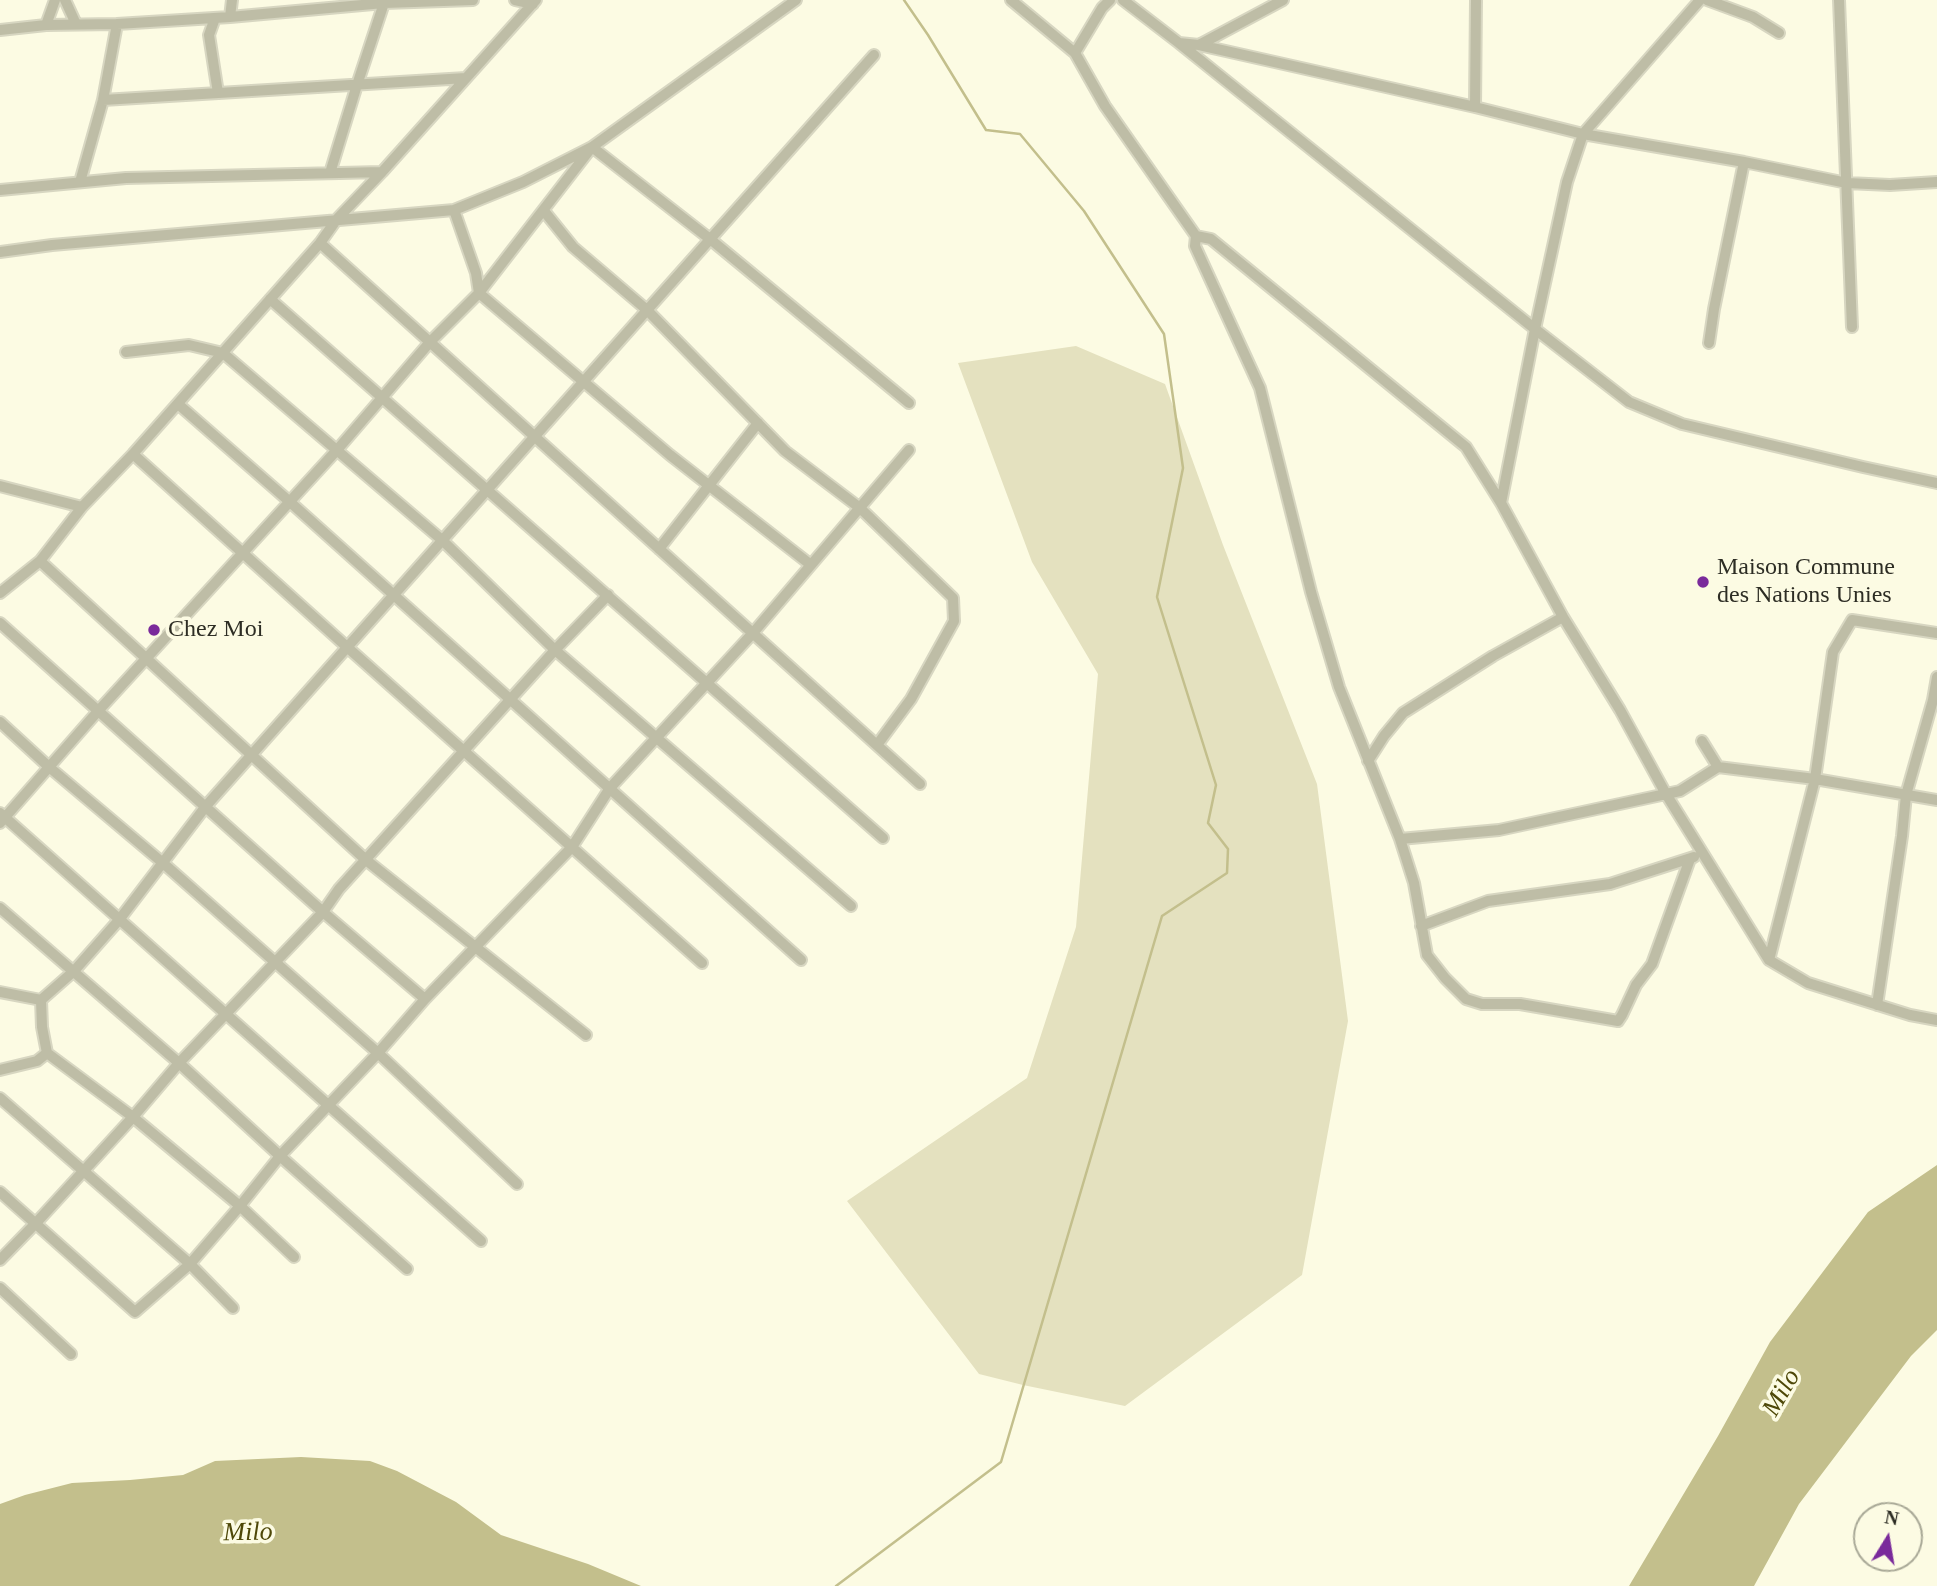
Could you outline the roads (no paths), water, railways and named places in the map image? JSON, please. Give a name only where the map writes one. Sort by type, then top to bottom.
[{"type":"street","points":[[46,25],[55,0]]},
{"type":"street","points":[[65,0],[76,24]]},
{"type":"street","points":[[230,17],[232,0]]},
{"type":"street","points":[[0,30],[46,25],[230,17],[385,2],[473,0]]},
{"type":"street","points":[[515,0],[534,2]]},
{"type":"street","points":[[0,252],[52,245],[454,210],[523,182],[592,147],[796,0]]},
{"type":"street","points":[[1011,0],[1075,53],[1105,106],[1196,236],[1195,246],[1261,388],[1311,592],[1339,687],[1400,839],[1414,883],[1427,955],[1445,978],[1466,999],[1482,1004],[1520,1004],[1618,1021],[1636,985],[1652,964],[1690,859]]},
{"type":"street","points":[[1075,53],[1102,8],[1110,0]]},
{"type":"street","points":[[1123,0],[1629,402],[1682,424],[1937,483]]},
{"type":"street","points":[[1199,45],[1283,0]]},
{"type":"street","points":[[1475,107],[1476,0]]},
{"type":"street","points":[[1501,503],[1567,182],[1583,134],[1700,0]]},
{"type":"street","points":[[1707,0],[1753,18],[1779,33]]},
{"type":"street","points":[[1839,0],[1852,327]]},
{"type":"street","points":[[330,173],[385,2]]},
{"type":"street","points":[[0,593],[40,561],[82,507],[178,404],[320,243],[337,219],[534,2]]},
{"type":"street","points":[[215,18],[209,36],[218,93]]},
{"type":"street","points":[[80,183],[103,100],[117,24]]},
{"type":"street","points":[[1179,43],[1199,45],[1475,107],[1583,134],[1847,183],[1890,185],[1937,182]]},
{"type":"street","points":[[41,1000],[74,971],[119,920],[206,806],[874,55]]},
{"type":"street","points":[[103,100],[466,78]]},
{"type":"street","points":[[481,1241],[2,818],[337,450],[430,342],[479,293],[592,147]]},
{"type":"street","points":[[592,147],[710,239],[909,403]]},
{"type":"street","points":[[1709,344],[1744,162]]},
{"type":"street","points":[[0,190],[126,178],[382,172]]},
{"type":"street","points":[[454,210],[476,273],[479,293],[670,455],[811,565]]},
{"type":"street","points":[[544,211],[573,247],[647,310],[785,451],[860,508],[953,598],[954,621],[911,699],[877,745]]},
{"type":"street","points":[[1196,236],[1211,239],[1466,447],[1501,503],[1563,617],[1620,710],[1666,794],[1769,960],[1808,983],[1910,1015],[1937,1020]]},
{"type":"street","points":[[320,243],[920,783]]},
{"type":"street","points":[[270,299],[883,838]]},
{"type":"street","points":[[126,352],[189,345],[223,353],[442,540],[555,650],[851,906]]},
{"type":"street","points":[[178,404],[801,960]]},
{"type":"street","points":[[659,549],[758,423]]},
{"type":"street","points":[[0,1192],[135,1312],[190,1264],[280,1156],[378,1053],[425,999],[572,848],[610,788],[753,633],[909,450]]},
{"type":"street","points":[[133,454],[702,963]]},
{"type":"street","points":[[0,486],[82,507]]},
{"type":"street","points":[[40,561],[366,860],[586,1035]]},
{"type":"street","points":[[0,1260],[179,1063],[323,912],[339,889],[608,595]]},
{"type":"street","points":[[1368,761],[1403,713],[1493,656],[1563,617]]},
{"type":"street","points":[[1769,960],[1815,779],[1833,652],[1852,620],[1937,633]]},
{"type":"street","points":[[0,623],[323,912],[425,999]]},
{"type":"street","points":[[1877,1005],[1906,795],[1937,677]]},
{"type":"street","points":[[0,722],[378,1053],[517,1184]]},
{"type":"street","points":[[1702,741],[1718,767]]},
{"type":"street","points":[[1400,839],[1499,830],[1680,791],[1718,767],[1815,779],[1937,800]]},
{"type":"street","points":[[1420,926],[1488,901],[1609,884],[1703,853]]},
{"type":"street","points":[[0,908],[179,1063],[407,1269]]},
{"type":"street","points":[[0,992],[41,1000]]},
{"type":"street","points":[[41,1000],[47,1053],[133,1116],[240,1206],[294,1256]]},
{"type":"street","points":[[0,1070],[37,1061],[47,1053]]},
{"type":"street","points":[[0,1098],[190,1264],[233,1308]]},
{"type":"street","points":[[0,1288],[71,1354]]},
{"type":"water","name":"Milo","points":[[1937,1165],[1937,1330],[1911,1356],[1799,1504],[1754,1586],[1629,1586],[1770,1342],[1868,1212]]},
{"type":"water","name":"Milo","points":[[301,1457],[370,1461],[397,1471],[456,1502],[501,1535],[588,1564],[641,1586],[0,1586],[0,1504],[72,1483],[183,1475],[215,1461]]},
{"type":"waterway","points":[[836,1586],[1001,1462],[1162,916],[1227,873],[1228,849],[1208,823],[1216,785],[1157,597],[1183,468],[1164,334],[1084,211],[1020,134],[986,130],[904,0]]},
{"type":"place","name":"Maison Commune des Nations Unies","points":[[1703,582]]},
{"type":"place","name":"Chez Moi","points":[[154,630]]}]
